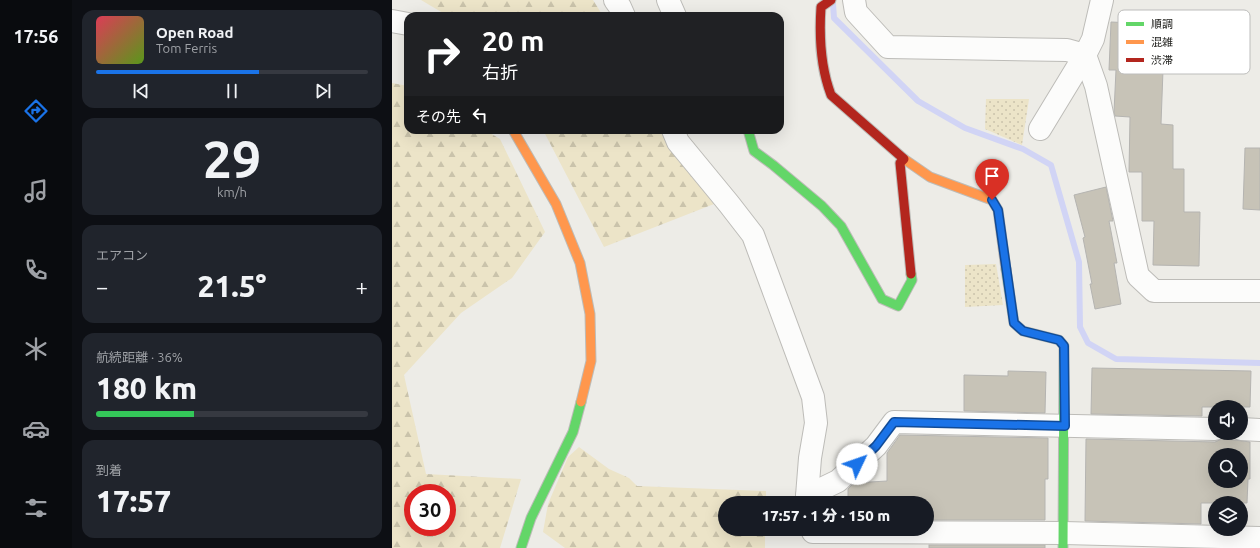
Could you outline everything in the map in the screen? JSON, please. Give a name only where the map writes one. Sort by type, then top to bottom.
[{"type":"street","points":[[615,0],[622,12]]},
{"type":"street","points":[[668,0],[673,12]]},
{"type":"street","points":[[854,0],[856,12],[888,47],[1067,50],[1085,55]]},
{"type":"street","points":[[1040,129],[1085,55],[1093,39],[1102,0]]},
{"type":"street","points":[[823,3],[819,31],[825,82],[831,95],[904,159],[930,177],[992,200],[998,210],[1014,323],[1023,331],[1059,340],[1064,346],[1065,426],[1063,541]]},
{"type":"street","points":[[392,21],[404,23]]},
{"type":"street","points":[[1085,55],[1096,86],[1138,276],[1154,291],[1260,291]]},
{"type":"street","points":[[516,134],[556,204],[580,262],[590,314],[591,361],[573,432],[531,518],[521,548]]},
{"type":"street","points":[[675,134],[678,142],[753,236],[813,397],[816,423],[810,458],[808,496]]},
{"type":"street","points":[[749,134],[754,151],[773,164],[822,206],[841,226],[882,300],[898,306],[912,280],[900,163],[904,159]]},
{"type":"street","points":[[814,496],[838,481],[876,446],[894,422],[1208,429]]},
{"type":"street","points":[[1248,429],[1260,430]]},
{"type":"street","points":[[813,536],[1063,541],[1260,538]]},
{"type":"green space","points":[[421,0],[593,0],[600,12],[441,12]]},
{"type":"green space","points":[[392,83],[404,85],[404,134],[492,134],[500,139],[545,232],[512,278],[461,313],[404,375],[426,474],[521,479],[500,548],[392,548]]},
{"type":"green space","points":[[986,99],[1029,99],[1022,145],[985,129]]},
{"type":"green space","points":[[545,134],[666,134],[674,151],[714,204],[604,247]]},
{"type":"green space","points":[[996,264],[1003,305],[965,307],[965,265]]},
{"type":"green space","points":[[579,447],[609,469],[629,478],[637,486],[766,491],[766,496],[718,496],[718,536],[765,536],[765,548],[565,548],[543,532],[548,504],[568,457]]},
{"type":"building","points":[[1111,22],[1118,22],[1118,74],[1163,74],[1161,124],[1173,125],[1173,169],[1184,169],[1184,212],[1200,212],[1199,266],[1153,265],[1154,221],[1142,221],[1142,172],[1129,172],[1130,117],[1115,116],[1116,70],[1109,70]]},
{"type":"building","points":[[1245,148],[1260,148],[1260,210],[1243,209]]},
{"type":"building","points":[[1106,187],[1113,221],[1109,221],[1117,263],[1114,263],[1121,304],[1095,309],[1090,284],[1092,284],[1083,238],[1085,237],[1074,195]]},
{"type":"building","points":[[1092,368],[1251,371],[1250,407],[1248,407],[1248,400],[1208,400],[1208,407],[1202,407],[1202,416],[1091,414]]},
{"type":"building","points":[[1008,371],[1046,372],[1045,413],[964,411],[964,375],[1008,376]]},
{"type":"building","points":[[900,435],[1048,438],[1048,479],[1045,479],[1045,520],[934,520],[934,496],[848,496],[848,489],[854,483],[887,481],[887,453]]},
{"type":"building","points":[[1086,439],[1215,442],[1220,440],[1235,440],[1250,442],[1250,479],[1248,479],[1248,448],[1208,448],[1208,488],[1248,488],[1247,496],[1208,496],[1208,503],[1201,503],[1201,524],[1085,521]]},
{"type":"building","points":[[929,545],[1045,545],[1045,548],[929,548]]},
{"type":"waterway","points":[[833,4],[834,18],[918,101],[965,128],[1023,149],[1051,165],[1079,262],[1080,327],[1088,343],[1116,359],[1260,363]]},
{"type":"traffic: fast","points":[[749,134],[754,151],[822,206],[841,226],[882,299],[898,306],[912,280],[911,274]]},
{"type":"traffic: fast","points":[[1006,269],[1014,323],[1023,331],[1059,340],[1064,346],[1063,548]]},
{"type":"traffic: fast","points":[[521,548],[531,518],[573,432],[581,402]]},
{"type":"traffic: slow","points":[[515,134],[556,204],[580,263],[590,314],[591,361],[581,402]]},
{"type":"traffic: slow","points":[[904,159],[930,177],[992,200],[998,210],[1006,269]]},
{"type":"traffic: jam","points":[[831,0],[821,7],[820,18],[822,62],[827,84],[831,95],[904,159],[900,163],[911,274]]},
{"type":"route","points":[[857,464],[876,446],[894,422],[1065,426],[1064,346],[1059,340],[1023,331],[1014,323],[998,210],[992,200]]}]
